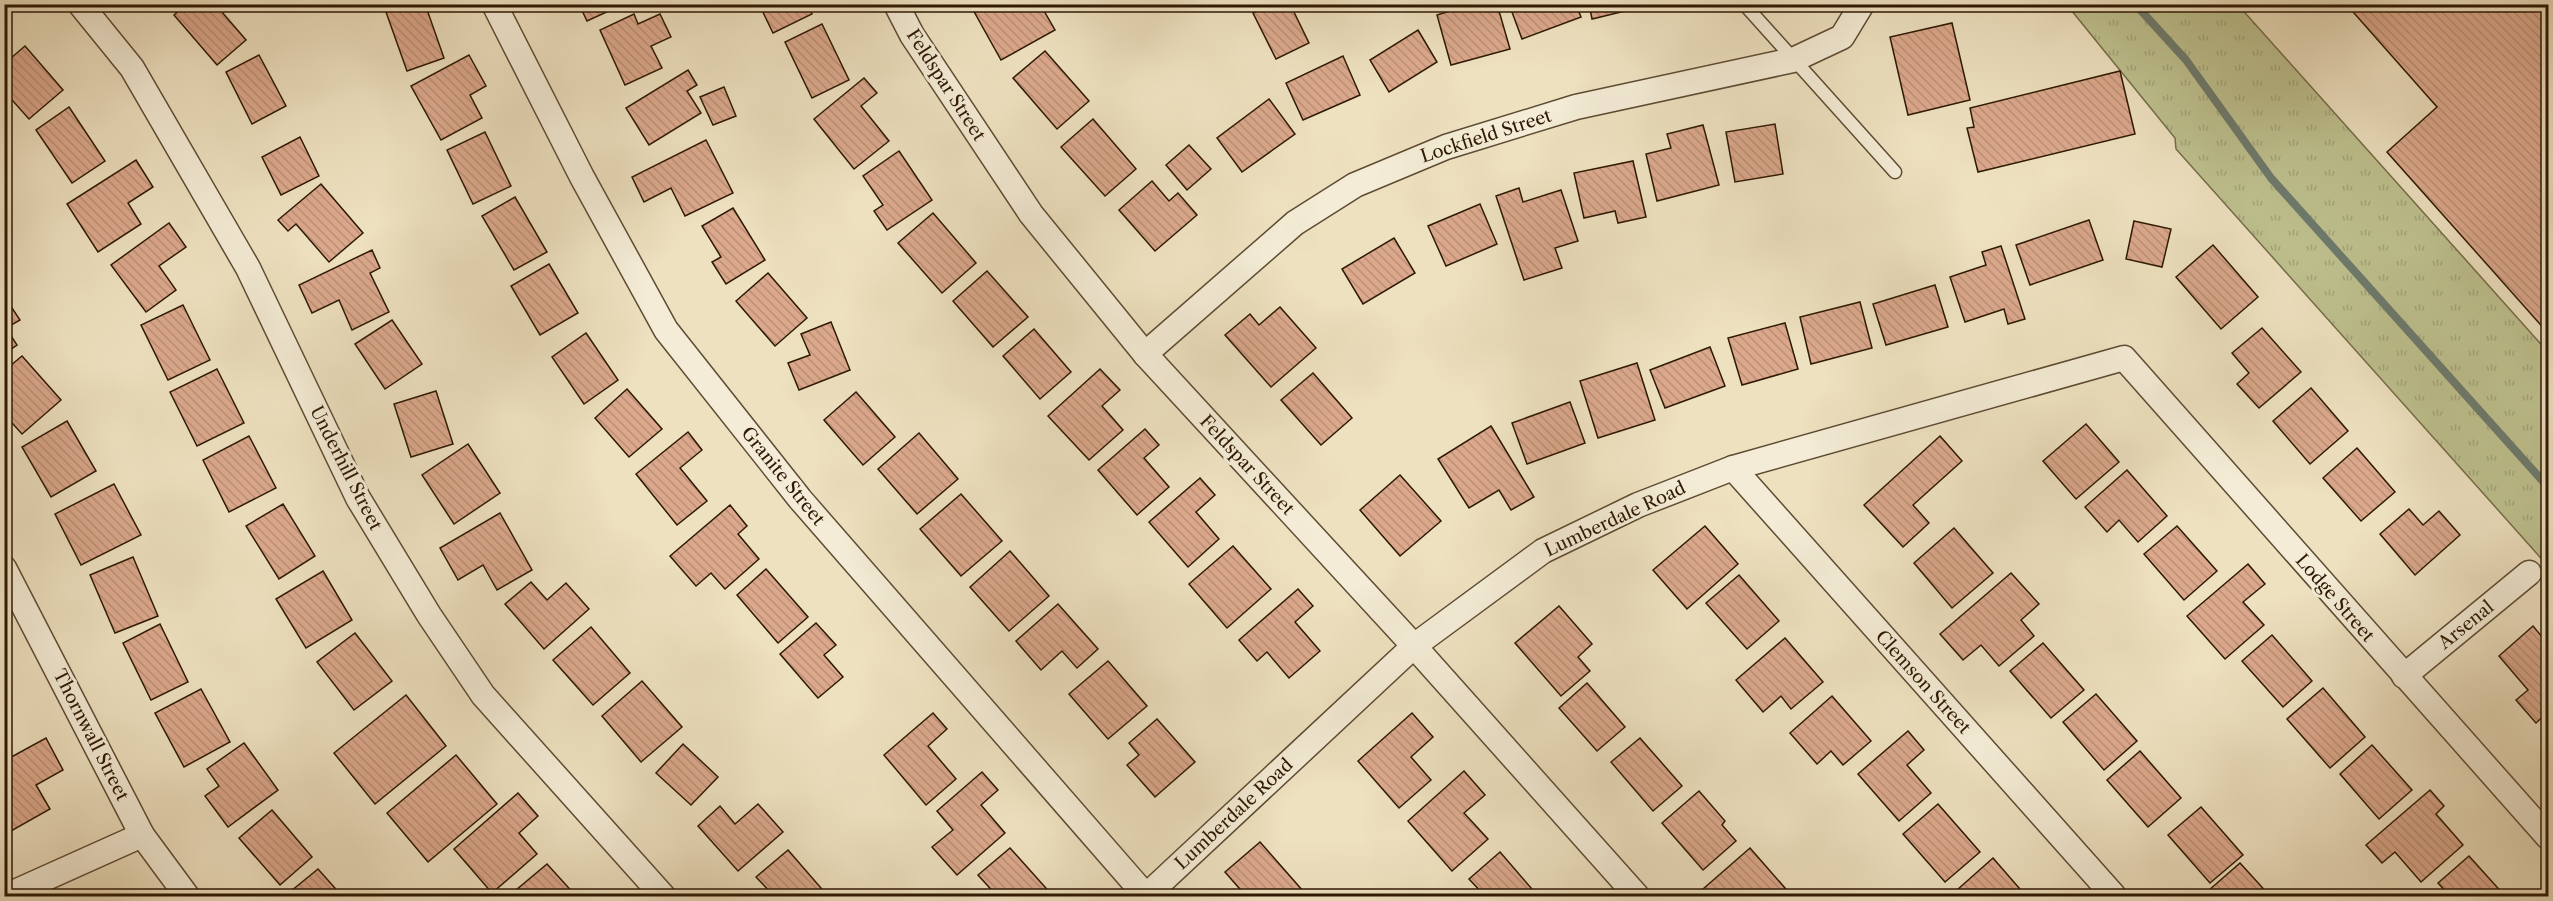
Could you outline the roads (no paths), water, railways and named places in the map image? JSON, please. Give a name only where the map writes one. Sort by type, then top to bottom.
[{"type":"street","name":"Underhill Street","points":[[80,4],[132,68],[242,258],[358,498],[429,615],[483,694],[663,897]]},
{"type":"street","name":"Granite Street","points":[[494,4],[582,177],[666,330],[800,498],[1146,897]]},
{"type":"street","name":"Feldspar Street","points":[[896,4],[912,35],[1031,214],[1145,354],[1414,646],[1636,897]]},
{"type":"street","name":"Lockfield Street","points":[[1145,354],[1295,223],[1355,184],[1446,147],[1576,107],[1793,60],[1842,37],[1862,4]]},
{"type":"street","name":"Lumberdale Road","points":[[1146,897],[1414,646],[1543,551],[1638,505],[1732,468],[2124,358]]},
{"type":"street","name":"Lodge Street","points":[[2124,358],[2548,837]]},
{"type":"street","name":"Clemson Street","points":[[1732,468],[2114,897]]},
{"type":"street","name":"Thornwall Street","points":[[4,568],[142,835],[187,897]]},
{"type":"street","name":"Arsenal","points":[[2404,676],[2529,573]]},
{"type":"street","points":[[6,897],[142,835]]},
{"type":"lane","points":[[1744,4],[1895,171]]},
{"type":"waterway","points":[[2135,4],[2186,60],[2271,178],[2548,487]]}]
